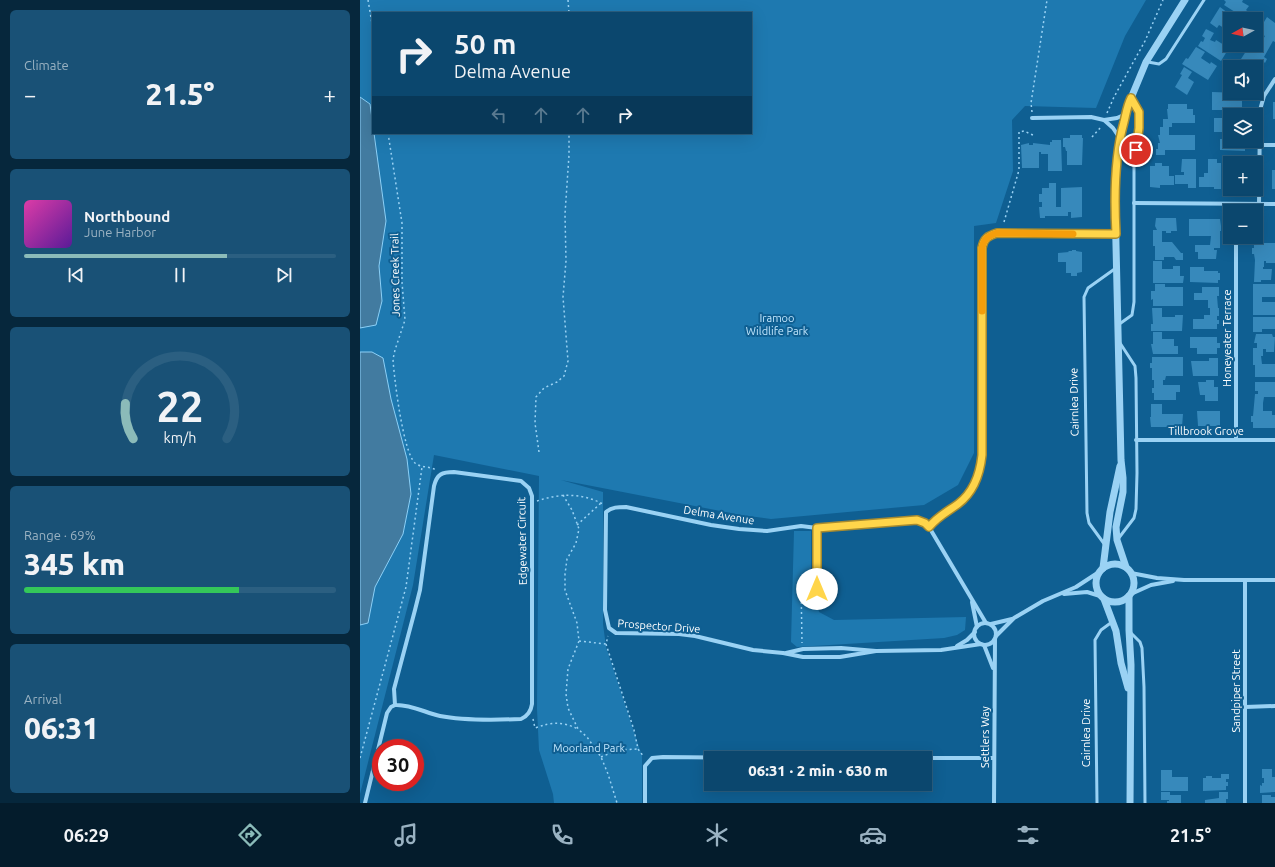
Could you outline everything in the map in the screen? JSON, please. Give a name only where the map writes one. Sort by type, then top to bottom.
[{"type":"street","points":[[1130,803],[1131,665],[1129,630],[1130,595],[1135,583],[1117,540],[1116,527],[1123,485],[1121,460],[1115,202],[1116,164],[1120,137],[1126,114],[1146,62],[1185,0]]},
{"type":"street","points":[[1261,108],[1261,102],[1275,79]]},
{"type":"street","points":[[1032,118],[1117,118],[1126,114]]},
{"type":"street","points":[[1105,118],[1120,137]]},
{"type":"street","points":[[1263,144],[1275,145]]},
{"type":"street","points":[[1259,204],[1260,148]]},
{"type":"street","points":[[1134,203],[1236,204]]},
{"type":"street","points":[[1263,204],[1275,204]]},
{"type":"street","points":[[996,638],[995,629],[989,624],[972,600],[929,527],[940,515],[959,503],[968,494],[976,482],[980,469],[982,455],[983,241],[988,236],[997,233],[1116,234]]},
{"type":"street","name":"Honeyeater Terrace","points":[[1236,244],[1236,440]]},
{"type":"street","name":"Tillbrook Grove","points":[[1136,440],[1275,440]]},
{"type":"street","points":[[1121,460],[1110,512],[1106,547],[1096,584],[1097,590],[1102,597],[1117,636],[1120,663],[1130,694]]},
{"type":"street","name":"Edgewater Circuit","points":[[443,472],[454,472],[521,481],[529,488],[532,496],[531,709],[525,717],[521,718],[477,719],[451,718],[405,706],[395,706],[393,693],[420,590],[435,480],[438,475],[443,472]]},
{"type":"street","name":"Delma Avenue","points":[[611,508],[626,507],[711,525],[767,531],[800,526],[817,528],[917,520],[925,523],[929,527]]},
{"type":"street","name":"Prospector Drive","points":[[611,508],[606,512],[605,516],[605,594],[606,620],[612,631],[626,634],[679,634],[695,636],[753,650],[803,657],[840,657],[876,651]]},
{"type":"street","points":[[817,528],[817,589]]},
{"type":"street","points":[[977,627],[980,624],[989,624],[1014,618],[1043,601],[1076,586],[1101,570],[1114,564],[1120,564],[1129,570],[1157,578],[1184,580],[1275,580]]},
{"type":"street","points":[[1060,594],[1087,592],[1102,597],[1109,602],[1120,602],[1130,595],[1160,582],[1184,580]]},
{"type":"street","name":"Sandpiper Street","points":[[1245,580],[1245,803]]},
{"type":"street","points":[[972,600],[977,627],[975,632],[976,639],[982,644],[990,644],[1014,618]]},
{"type":"street","name":"Prospector Drive","points":[[953,648],[967,640],[975,632]]},
{"type":"street","name":"Settlers Way","points":[[994,803],[994,670],[996,659],[996,638]]},
{"type":"street","name":"Prospector Drive","points":[[783,653],[803,649],[841,648],[876,651],[941,650],[982,644]]},
{"type":"street","name":"Settlers Way","points":[[982,644],[989,655],[994,670]]},
{"type":"street","points":[[365,803],[386,713],[391,707],[395,706]]},
{"type":"street","points":[[1245,707],[1275,706]]},
{"type":"street","points":[[645,803],[645,766],[652,758],[704,757]]},
{"type":"street","points":[[932,758],[994,758]]},
{"type":"lane","points":[[1146,62],[1159,64],[1166,59],[1204,0]]},
{"type":"lane","points":[[1118,325],[1132,314],[1134,302],[1134,161],[1139,128],[1139,112],[1131,98]]},
{"type":"lane","name":"Cairnlea Drive","points":[[1106,547],[1089,523],[1087,513],[1084,297],[1088,288],[1117,267]]},
{"type":"lane","points":[[1117,540],[1134,518],[1136,509],[1137,480],[1135,366],[1119,341]]},
{"type":"lane","name":"Cairnlea Drive","points":[[1098,803],[1095,640],[1101,630],[1112,621]]},
{"type":"lane","points":[[1129,630],[1140,642],[1142,648],[1145,803]]},
{"type":"path","points":[[368,0],[372,23]]},
{"type":"path","points":[[568,0],[569,12]]},
{"type":"path","points":[[1032,118],[1031,102],[1047,0]]},
{"type":"path","points":[[1105,118],[1145,41],[1163,0]]},
{"type":"path","points":[[1092,137],[1102,126]]},
{"type":"path","points":[[1004,222],[1018,170],[1019,132],[1024,131],[1035,136]]},
{"type":"path","name":"Jones Creek Trail","points":[[388,134],[402,222],[402,282],[405,320],[395,350],[394,368],[402,425],[406,440],[412,458],[415,462],[423,466]]},
{"type":"path","points":[[539,452],[535,423],[536,397],[544,388],[557,382],[564,376],[568,361],[563,297],[566,261],[565,214],[569,134]]},
{"type":"path","points":[[360,758],[406,587],[423,466],[435,469]]},
{"type":"path","points":[[563,495],[572,510],[579,529],[576,543],[568,558],[564,574],[565,590],[577,623],[579,641],[568,669],[566,694],[571,715],[578,729]]},
{"type":"path","points":[[537,501],[548,497],[576,495],[590,498],[602,504],[577,525]]},
{"type":"path","points":[[801,582],[802,643]]},
{"type":"path","points":[[608,636],[606,644],[634,730],[638,749],[645,758]]},
{"type":"path","points":[[579,641],[606,644]]},
{"type":"path","points":[[533,720],[535,728],[552,723],[560,723],[578,729],[587,737],[600,757],[608,774],[617,803]]},
{"type":"path","points":[[600,757],[618,750],[638,749]]},
{"type":"green space","name":"Iramoo Wildlife Park","points":[[360,0],[1146,0],[1125,36],[1096,108],[1025,106],[1012,120],[1013,171],[996,223],[974,226],[974,453],[958,485],[924,505],[771,519],[741,515],[561,480],[603,492],[603,624],[606,647],[642,756],[642,803],[554,803],[553,794],[539,750],[537,709],[539,476],[434,455],[413,585],[374,739],[372,739],[372,747],[360,794]]},
{"type":"green space","points":[[794,531],[811,531],[811,581],[819,612],[834,620],[966,617],[965,630],[957,635],[944,638],[797,647],[791,642]]},
{"type":"shaded area","points":[[360,97],[370,104],[372,134],[374,134],[386,221],[379,266],[382,301],[376,325],[360,328]]},
{"type":"shaded area","points":[[360,352],[372,352],[383,358],[391,399],[407,459],[411,494],[403,534],[375,587],[368,623],[360,625]]},
{"type":"building","points":[[1224,0],[1243,0],[1242,2],[1249,6],[1246,10],[1249,12],[1235,12],[1224,5],[1226,2]]},
{"type":"building","points":[[1220,7],[1227,12],[1223,12],[1223,27],[1219,25],[1217,28],[1210,23]]},
{"type":"building","points":[[1267,17],[1275,23],[1275,42],[1273,41],[1264,57],[1267,59],[1265,63],[1263,60],[1242,60],[1241,59],[1246,52],[1263,52],[1263,39],[1265,36],[1263,35],[1263,24]]},
{"type":"building","points":[[1206,29],[1214,33],[1210,40],[1215,42],[1216,40],[1223,44],[1223,52],[1227,52],[1221,61],[1198,46],[1205,38],[1202,36]]},
{"type":"building","points":[[1196,47],[1205,52],[1201,58],[1210,64],[1211,62],[1217,66],[1208,80],[1182,64],[1186,58],[1188,59]]},
{"type":"building","points":[[1184,67],[1192,72],[1188,78],[1194,82],[1187,95],[1175,87],[1182,75],[1180,74]]},
{"type":"building","points":[[1212,92],[1223,92],[1223,100],[1242,100],[1242,108],[1223,108],[1223,110],[1212,110]]},
{"type":"building","points":[[1273,102],[1275,102],[1275,119],[1273,119]]},
{"type":"building","points":[[1168,104],[1187,104],[1187,109],[1193,109],[1195,123],[1172,123],[1172,127],[1169,127],[1169,135],[1195,135],[1195,150],[1165,150],[1165,155],[1156,155],[1158,143],[1160,143],[1158,135],[1160,135],[1160,127],[1163,127],[1163,119],[1168,119]]},
{"type":"building","points":[[1214,118],[1223,118],[1223,132],[1214,132]]},
{"type":"building","points":[[1070,135],[1082,135],[1082,165],[1067,165],[1067,151],[1065,147],[1063,147],[1063,138],[1070,138]]},
{"type":"building","points":[[1220,139],[1223,139],[1223,148],[1245,148],[1245,151],[1220,150]]},
{"type":"building","points":[[1052,140],[1061,140],[1062,171],[1048,171],[1048,154],[1041,154],[1041,152],[1039,152],[1039,168],[1022,168],[1021,145],[1029,143],[1029,145],[1033,145],[1033,143],[1050,145]]},
{"type":"building","points":[[1182,159],[1196,159],[1196,188],[1188,188],[1188,184],[1175,184],[1175,175],[1184,175],[1184,172],[1181,172]]},
{"type":"building","points":[[1208,159],[1217,159],[1217,163],[1221,163],[1221,189],[1214,189],[1214,187],[1199,187],[1199,177],[1204,177],[1204,173],[1208,173]]},
{"type":"building","points":[[1155,163],[1162,163],[1162,166],[1169,166],[1169,176],[1174,176],[1174,185],[1160,185],[1160,188],[1150,187],[1150,166],[1155,166]]},
{"type":"building","points":[[1272,170],[1275,170],[1275,189],[1272,189]]},
{"type":"building","points":[[1049,183],[1056,183],[1056,207],[1061,207],[1061,188],[1082,187],[1082,217],[1071,218],[1071,212],[1068,212],[1068,216],[1045,216],[1045,218],[1040,218],[1039,207],[1042,207],[1042,202],[1039,202],[1039,194],[1042,194],[1042,188],[1049,188]]},
{"type":"building","points":[[1156,218],[1176,218],[1177,231],[1166,233],[1166,231],[1162,231],[1162,242],[1172,242],[1181,253],[1183,253],[1183,260],[1176,260],[1174,257],[1164,257],[1164,260],[1155,260],[1153,230],[1157,230],[1155,226]]},
{"type":"building","points":[[1189,219],[1220,219],[1220,248],[1214,248],[1214,250],[1217,250],[1216,259],[1198,259],[1198,252],[1195,252],[1195,245],[1210,245],[1211,236],[1189,236]]},
{"type":"building","points":[[1275,243],[1275,263],[1266,263],[1266,261],[1264,261],[1263,267],[1263,269],[1272,269],[1271,280],[1254,282],[1255,260],[1254,254],[1252,254],[1252,248],[1254,248],[1254,244]]},
{"type":"building","points":[[1072,250],[1082,252],[1082,272],[1077,273],[1077,276],[1071,276],[1071,273],[1066,273],[1066,262],[1058,262],[1058,253],[1069,252],[1068,251]]},
{"type":"building","points":[[1153,261],[1162,261],[1162,269],[1173,269],[1173,266],[1180,266],[1180,276],[1184,276],[1183,283],[1153,283]]},
{"type":"building","points":[[1190,267],[1204,267],[1204,271],[1218,271],[1218,273],[1220,273],[1220,280],[1218,280],[1218,283],[1190,282]]},
{"type":"building","points":[[1155,284],[1165,284],[1165,287],[1183,287],[1183,306],[1153,306],[1151,291],[1155,291]]},
{"type":"building","points":[[1253,284],[1275,284],[1275,297],[1262,297],[1262,302],[1275,302],[1275,315],[1253,315]]},
{"type":"building","points":[[1202,287],[1219,287],[1219,296],[1217,296],[1219,316],[1217,316],[1217,320],[1219,320],[1219,324],[1217,324],[1217,329],[1193,329],[1193,319],[1204,319],[1204,315],[1210,315],[1208,300],[1194,300],[1194,293],[1202,293]]},
{"type":"building","points":[[1152,308],[1162,308],[1162,317],[1175,317],[1175,315],[1183,315],[1182,331],[1151,331],[1151,324],[1153,324]]},
{"type":"building","points":[[1253,317],[1275,317],[1275,329],[1262,329],[1262,332],[1253,332]]},
{"type":"building","points":[[1153,332],[1162,332],[1162,339],[1174,339],[1174,346],[1178,346],[1178,354],[1153,354],[1151,344],[1153,344]]},
{"type":"building","points":[[1256,334],[1272,334],[1273,337],[1275,337],[1274,352],[1266,352],[1266,349],[1263,349],[1263,356],[1261,356],[1262,364],[1275,364],[1275,377],[1255,377],[1253,348],[1257,348],[1257,343],[1254,343]]},
{"type":"building","points":[[1190,337],[1217,337],[1217,343],[1220,343],[1220,348],[1217,348],[1217,354],[1197,354],[1197,348],[1190,348]]},
{"type":"building","points":[[1152,357],[1183,357],[1183,376],[1166,376],[1165,380],[1163,380],[1163,385],[1180,385],[1180,392],[1176,392],[1176,400],[1154,400],[1152,388],[1154,388],[1154,380],[1152,380],[1152,368],[1150,368]]},
{"type":"building","points":[[1209,358],[1218,358],[1218,376],[1193,376],[1191,361],[1209,361]]},
{"type":"building","points":[[1206,380],[1214,380],[1214,387],[1218,387],[1218,401],[1205,401],[1205,395],[1200,395],[1198,382],[1206,382]]},
{"type":"building","points":[[1255,382],[1275,382],[1275,397],[1264,397],[1263,411],[1272,411],[1272,415],[1275,415],[1275,428],[1253,428],[1251,416],[1253,416],[1255,394],[1258,394],[1258,391],[1255,391]]},
{"type":"building","points":[[1151,404],[1162,404],[1162,414],[1183,414],[1182,427],[1151,427]]},
{"type":"building","points":[[1197,411],[1220,411],[1220,426],[1198,426]]},
{"type":"building","points":[[1262,769],[1272,769],[1272,777],[1275,777],[1275,792],[1260,793],[1260,785],[1262,786],[1262,783],[1264,783],[1264,778],[1262,778]]},
{"type":"building","points":[[1161,770],[1172,770],[1172,777],[1188,777],[1188,791],[1161,791]]},
{"type":"building","points":[[1221,774],[1229,774],[1229,779],[1226,779],[1228,786],[1226,786],[1226,790],[1203,791],[1203,778],[1206,778],[1206,776],[1212,776],[1212,778],[1221,778]]},
{"type":"building","points":[[1161,792],[1170,792],[1170,795],[1181,795],[1181,803],[1167,803],[1169,800],[1161,800]]},
{"type":"building","points":[[1219,792],[1228,792],[1228,799],[1226,799],[1226,803],[1205,803],[1205,800],[1219,798]]},
{"type":"building","points":[[1262,795],[1271,795],[1271,797],[1275,797],[1275,803],[1262,803]]},
{"type":"slow traffic","points":[[982,311],[982,248],[983,241],[988,236],[997,233],[1073,234]]},
{"type":"route","points":[[817,589],[817,528],[910,520],[921,520],[929,527],[940,515],[949,511],[959,503],[968,494],[976,482],[982,455],[983,241],[988,236],[997,233],[1116,234],[1116,164],[1120,137],[1131,98],[1139,112],[1139,128],[1136,150]]},
{"type":"park label","name":"Moorland Park","points":[[589,748]]}]
